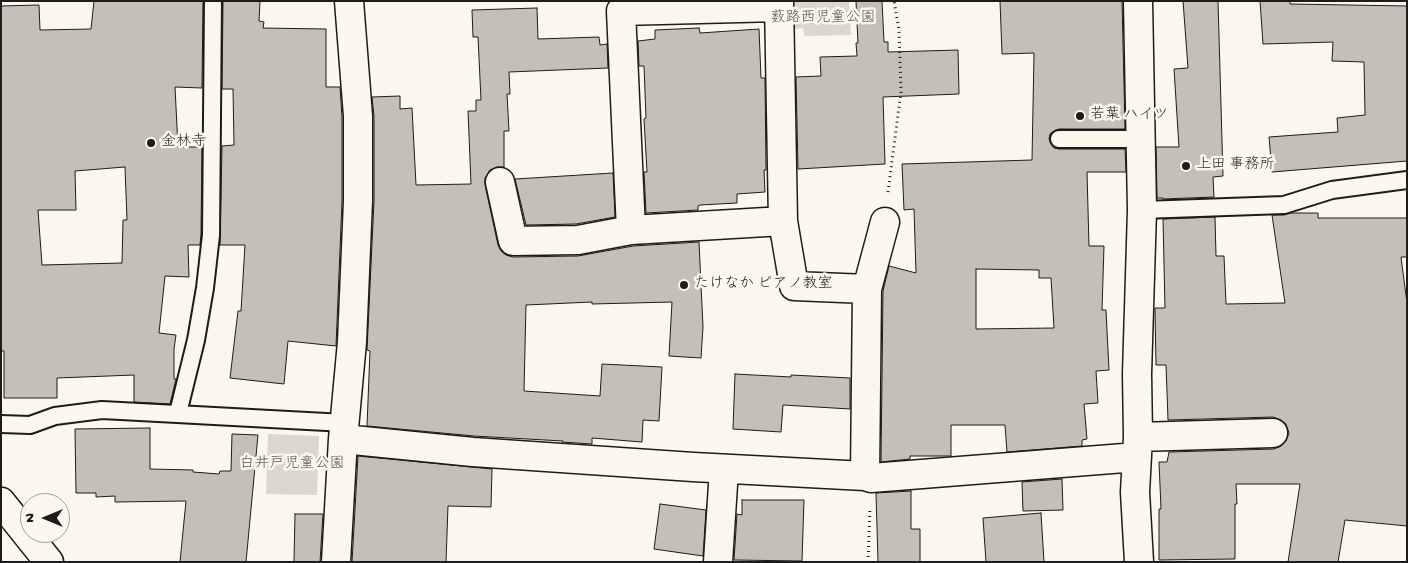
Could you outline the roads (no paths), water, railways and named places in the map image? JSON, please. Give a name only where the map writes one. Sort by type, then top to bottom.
[{"type":"street","points":[[336,562],[344,431],[352,342],[358,201],[358,116],[349,1]]},
{"type":"street","points":[[1138,1],[1142,210],[1135,492],[1139,562]]},
{"type":"street","points":[[631,230],[621,11],[657,6],[779,4],[783,221],[794,286],[867,289]]},
{"type":"street","points":[[500,182],[514,241],[578,240],[631,230],[783,221]]},
{"type":"street","points":[[868,477],[867,289],[885,222]]},
{"type":"street","points":[[344,431],[473,452],[868,477],[1273,433]]},
{"type":"street","points":[[718,562],[724,469]]},
{"type":"street","points":[[1,502],[49,562]]},
{"type":"lane","points":[[178,414],[196,340],[205,288],[211,235],[212,1]]},
{"type":"lane","points":[[1059,139],[1142,139]]},
{"type":"lane","points":[[1142,210],[1284,205],[1332,190],[1407,180]]},
{"type":"lane","points":[[1,424],[30,425],[55,416],[102,410],[178,414],[344,431]]},
{"type":"place","name":"若葉 ハイツ","points":[[1080,116]]},
{"type":"place","name":"金林寺","points":[[151,143]]},
{"type":"place","name":"上田 事務所","points":[[1186,166]]},
{"type":"place","name":"たけなか ピアノ教室","points":[[684,285]]},
{"type":"park label","name":"薮路西児童公園","points":[[823,19]]},
{"type":"park label","name":"白井戸児童公園","points":[[292,465]]}]
